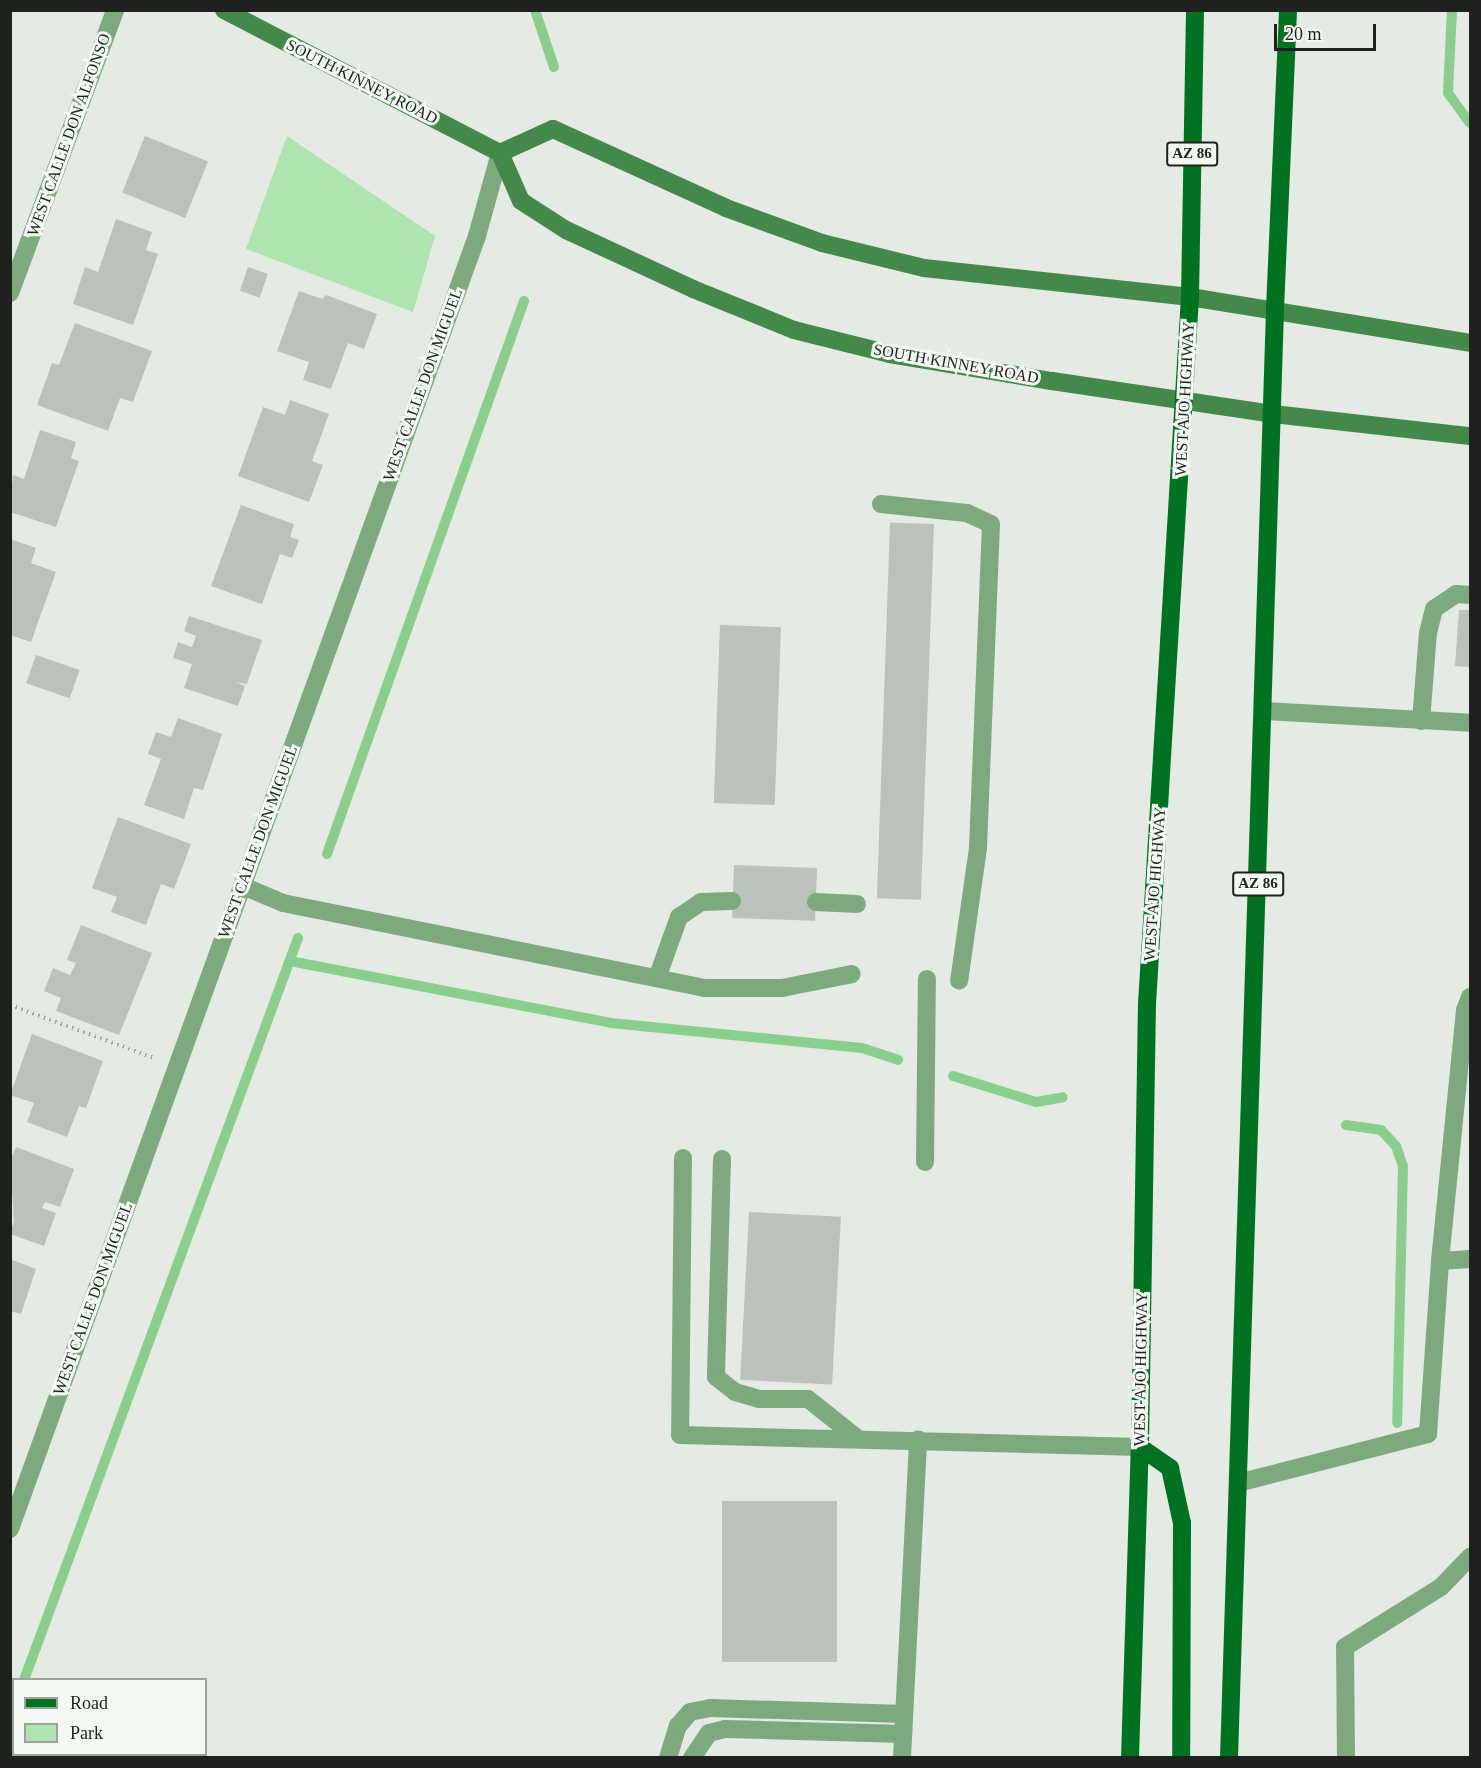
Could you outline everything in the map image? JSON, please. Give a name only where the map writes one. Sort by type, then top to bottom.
[{"type":"main road","name":"SOUTH KINNEY ROAD","points":[[224,10],[500,153],[521,201],[566,230],[693,289],[794,330],[890,354],[1184,401],[1273,414],[1470,436]]},
{"type":"main road","name":"WEST AJO HIGHWAY","points":[[1130,1758],[1140,1447],[1147,1004],[1190,297],[1195,10]]},
{"type":"main road","name":"AZ 86","points":[[1230,1758],[1275,309],[1288,10]]},
{"type":"main road","points":[[500,153],[553,129],[726,208],[822,243],[924,268],[1190,297],[1275,309],[1470,343]]},
{"type":"main road","points":[[1140,1447],[1170,1468],[1182,1523],[1181,1758]]},
{"type":"street","name":"WEST CALLE DON ALFONSO","points":[[10,292],[115,10]]},
{"type":"street","name":"WEST CALLE DON MIGUEL","points":[[10,1529],[477,236],[500,153]]},
{"type":"street","points":[[881,504],[967,513],[992,524],[978,848],[959,981]]},
{"type":"street","points":[[1421,721],[1428,633],[1434,609],[1456,594],[1470,595]]},
{"type":"street","points":[[1264,711],[1470,723]]},
{"type":"street","points":[[243,886],[283,903],[704,988],[782,988],[852,974]]},
{"type":"street","points":[[657,978],[679,917],[701,902],[732,901]]},
{"type":"street","points":[[816,902],[857,904]]},
{"type":"street","points":[[925,1162],[927,979]]},
{"type":"street","points":[[1238,1484],[1428,1434],[1440,1261],[1465,1010],[1470,997]]},
{"type":"street","points":[[683,1158],[680,1435],[918,1439],[1140,1447]]},
{"type":"street","points":[[722,1159],[716,1377],[735,1392],[759,1399],[808,1399],[857,1438]]},
{"type":"street","points":[[1440,1261],[1470,1259]]},
{"type":"street","points":[[902,1758],[918,1439]]},
{"type":"street","points":[[1346,1758],[1345,1647],[1441,1587],[1470,1557]]},
{"type":"street","points":[[668,1758],[678,1726],[690,1712],[711,1708],[904,1714]]},
{"type":"street","points":[[692,1758],[709,1733],[725,1729],[903,1734]]},
{"type":"path","points":[[10,1005],[154,1058]]},
{"type":"green space","points":[[287,136],[435,236],[413,312],[246,249]]},
{"type":"building","points":[[145,136],[208,161],[185,218],[122,193]]},
{"type":"building","points":[[116,219],[152,232],[146,250],[158,254],[133,325],[73,304],[85,267],[98,272]]},
{"type":"building","points":[[248,267],[268,274],[260,297],[240,291]]},
{"type":"building","points":[[299,291],[322,299],[326,295],[377,314],[364,349],[348,343],[331,389],[303,380],[309,362],[277,351]]},
{"type":"building","points":[[75,323],[152,351],[133,402],[120,398],[108,431],[37,405],[52,363],[59,365]]},
{"type":"building","points":[[290,400],[329,414],[312,461],[323,465],[309,502],[238,476],[263,407],[285,415]]},
{"type":"building","points":[[40,430],[76,442],[71,458],[79,461],[56,527],[10,512],[13,475],[24,479]]},
{"type":"building","points":[[241,505],[294,524],[290,537],[299,540],[292,558],[280,554],[262,604],[211,586]]},
{"type":"building","points":[[890,522],[934,524],[921,900],[877,898]]},
{"type":"building","points":[[10,539],[36,548],[31,563],[56,572],[31,642],[10,635]]},
{"type":"building","points":[[1459,610],[1470,610],[1470,667],[1455,666]]},
{"type":"building","points":[[189,616],[262,640],[247,684],[235,682],[245,686],[238,706],[184,688],[192,664],[173,658],[178,642],[192,647],[196,636],[184,631]]},
{"type":"building","points":[[720,625],[781,627],[775,805],[714,803]]},
{"type":"building","points":[[36,655],[79,670],[70,698],[26,683]]},
{"type":"building","points":[[178,718],[222,734],[203,790],[194,788],[184,819],[144,805],[161,759],[148,754],[156,732],[171,737]]},
{"type":"building","points":[[118,817],[191,844],[174,889],[161,884],[146,925],[111,912],[117,897],[92,888]]},
{"type":"building","points":[[734,865],[817,868],[815,921],[732,918]]},
{"type":"building","points":[[81,925],[152,953],[119,1035],[56,1011],[61,998],[44,991],[53,968],[70,975],[76,963],[67,960]]},
{"type":"building","points":[[32,1034],[103,1061],[86,1108],[79,1106],[67,1137],[27,1122],[34,1103],[10,1095]]},
{"type":"building","points":[[16,1147],[74,1169],[60,1207],[45,1202],[42,1208],[56,1213],[44,1246],[10,1234],[14,1221],[10,1161]]},
{"type":"building","points":[[749,1212],[841,1217],[832,1385],[740,1380]]},
{"type":"building","points":[[10,1259],[36,1269],[21,1314],[10,1311]]},
{"type":"building","points":[[722,1501],[837,1501],[837,1662],[722,1662]]},
{"type":"waterway","points":[[535,10],[554,67]]},
{"type":"waterway","points":[[1452,10],[1448,93],[1470,123]]},
{"type":"waterway","points":[[327,854],[524,301]]},
{"type":"waterway","points":[[25,1678],[298,938]]},
{"type":"waterway","points":[[290,961],[611,1023],[862,1048],[898,1060]]},
{"type":"waterway","points":[[953,1076],[1036,1102],[1063,1097]]},
{"type":"waterway","points":[[1346,1125],[1381,1130],[1396,1146],[1403,1166],[1397,1423]]},
{"type":"waterway","points":[[10,1715],[12,1711]]}]
